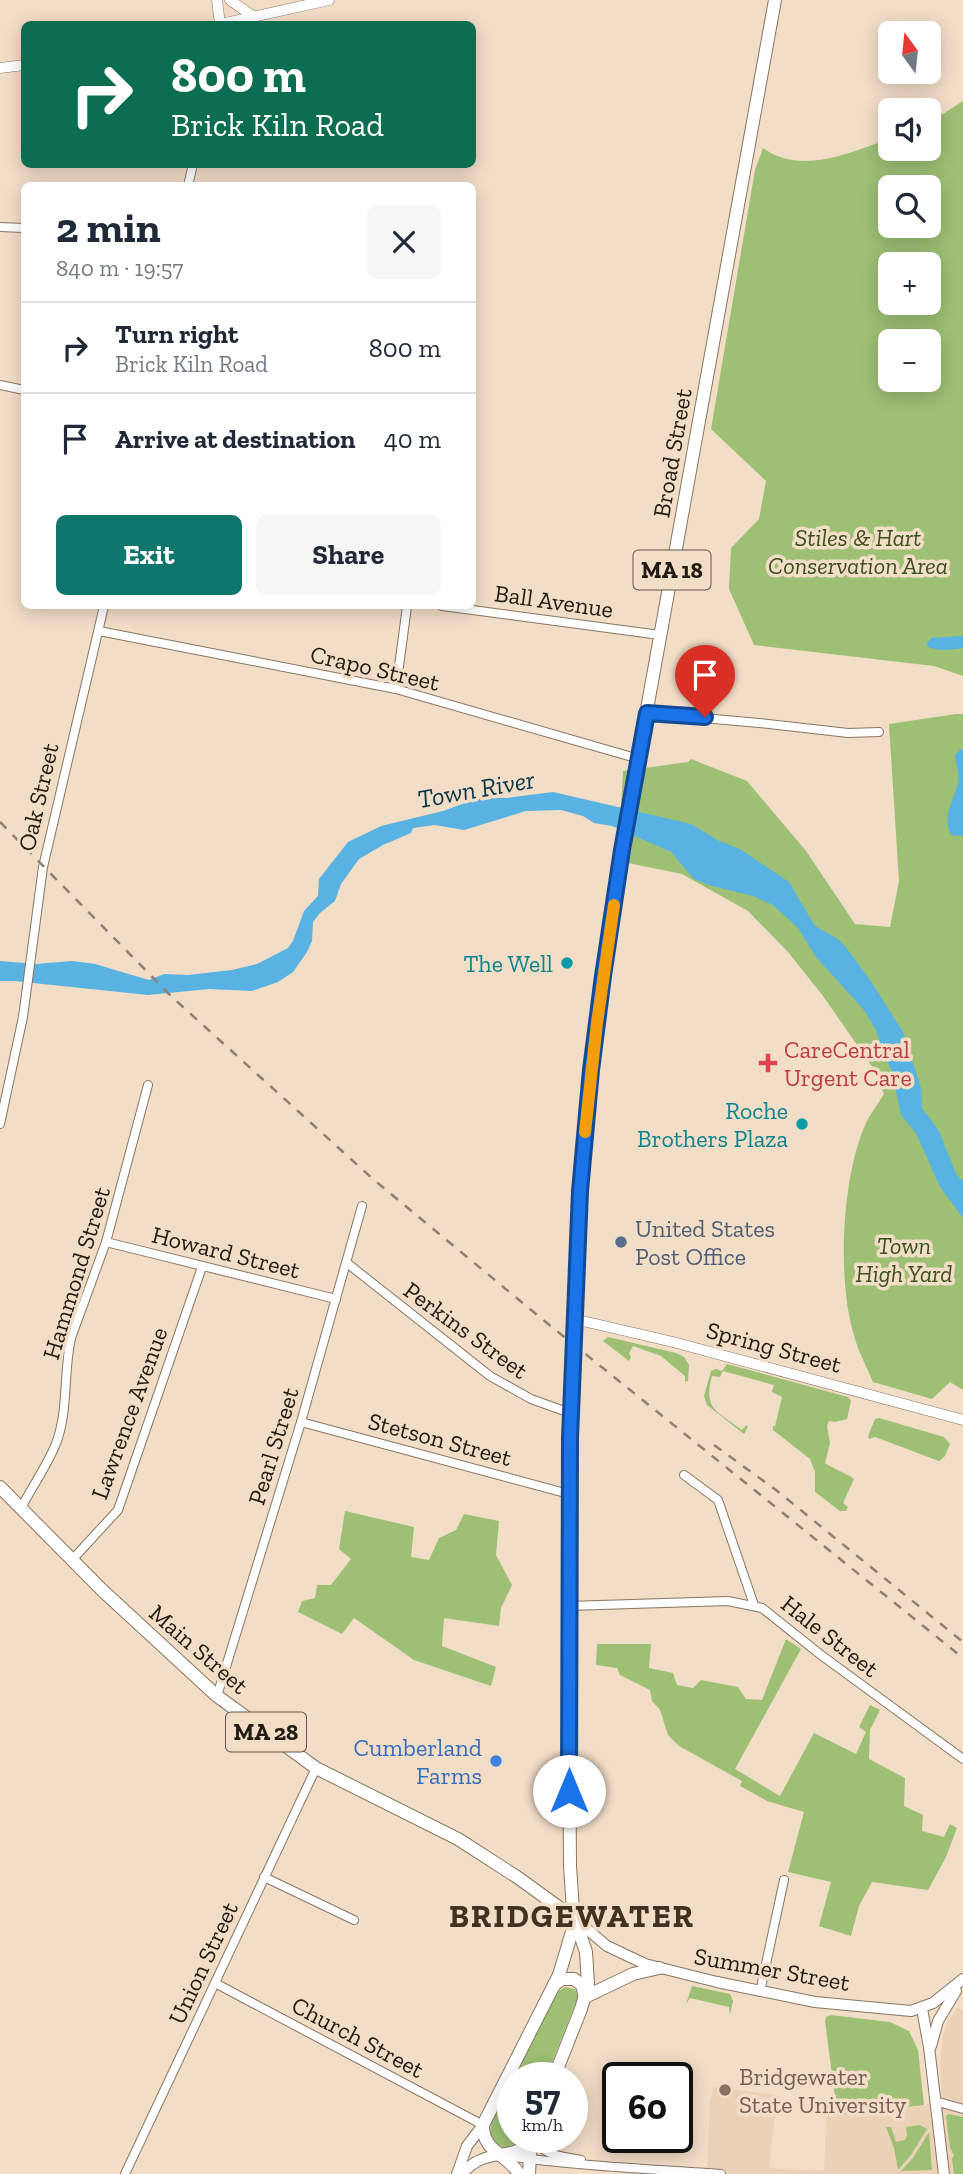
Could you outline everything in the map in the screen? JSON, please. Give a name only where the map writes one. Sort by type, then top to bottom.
[{"type":"main road","name":"Broad Street","points":[[575,1919],[570,1866],[570,1413],[580,1191],[589,1087],[623,842],[775,0]]},
{"type":"main road","name":"Main Street","points":[[0,1487],[102,1590],[217,1696],[316,1768],[458,1839],[575,1919]]},
{"type":"main road","name":"Summer Street","points":[[575,1919],[613,1950],[659,1968],[760,1992],[815,2001],[888,2010],[922,2009]]},
{"type":"main road","name":"MA 18","points":[[483,2125],[553,1986],[569,1946],[575,1919]]},
{"type":"main road","name":"MA 18","points":[[560,2062],[588,1984],[584,1941],[575,1919]]},
{"type":"main road","points":[[553,1986],[562,1979],[574,1979],[582,1985],[585,1997],[633,1974],[659,1968]]},
{"type":"main road","points":[[944,2174],[922,2009],[943,1997],[963,1979]]},
{"type":"main road","points":[[931,2063],[933,2036],[938,2021],[963,1979]]},
{"type":"main road","points":[[483,2125],[488,2143],[495,2153],[512,2163],[519,2174]]},
{"type":"main road","points":[[460,2174],[467,2146],[483,2125]]},
{"type":"main road","points":[[460,2174],[482,2158],[510,2153]]},
{"type":"main road","points":[[529,2174],[530,2153]]},
{"type":"street","points":[[217,0],[220,21]]},
{"type":"street","points":[[230,0],[254,17]]},
{"type":"street","points":[[235,21],[328,0]]},
{"type":"street","points":[[0,68],[21,65]]},
{"type":"street","points":[[0,227],[21,228]]},
{"type":"street","points":[[0,385],[21,389]]},
{"type":"street","name":"Oak Street","points":[[0,1124],[13,1069],[43,867],[103,609]]},
{"type":"street","points":[[396,689],[407,609]]},
{"type":"street","name":"Ball Avenue","points":[[465,609],[660,635]]},
{"type":"street","name":"Crapo Street","points":[[99,631],[396,689],[639,759]]},
{"type":"street","points":[[647,713],[848,733],[879,732]]},
{"type":"street","name":"Hammond Street","points":[[21,1507],[55,1445],[61,1420],[69,1346],[106,1242],[148,1085]]},
{"type":"street","name":"Pearl Street","points":[[217,1696],[301,1422],[362,1206]]},
{"type":"street","name":"Howard Street","points":[[106,1242],[336,1300]]},
{"type":"street","name":"Perkins Street","points":[[347,1264],[490,1377],[523,1395],[570,1413]]},
{"type":"street","name":"Lawrence Avenue","points":[[72,1560],[118,1510],[202,1267]]},
{"type":"street","name":"Spring Street","points":[[574,1319],[660,1338],[963,1420]]},
{"type":"street","name":"Stetson Street","points":[[301,1422],[569,1494]]},
{"type":"street","points":[[684,1475],[718,1500],[754,1605]]},
{"type":"street","name":"Hale Street","points":[[568,1606],[728,1601],[762,1608],[821,1655],[963,1759]]},
{"type":"street","name":"Union Street","points":[[125,2174],[316,1768]]},
{"type":"street","points":[[264,1877],[354,1920]]},
{"type":"street","points":[[760,1992],[784,1880]]},
{"type":"street","name":"Church Street","points":[[215,1983],[483,2125]]},
{"type":"street","points":[[935,2101],[963,2109]]},
{"type":"street","points":[[550,2153],[601,2164]]},
{"type":"street","points":[[500,2155],[559,2164],[601,2164],[721,2174]]},
{"type":"shaded area","name":"Bridgewater State University","points":[[957,2008],[963,2010],[963,2174],[707,2174],[710,2100],[714,2087],[777,2095],[769,2168],[824,2171],[826,2116],[925,2106],[942,2093],[940,2061],[943,2036],[947,2023]]},
{"type":"green space","name":"Stiles & Hart Conservation Area","points":[[963,101],[963,676],[934,666],[754,645],[729,589],[731,548],[759,519],[766,481],[711,429],[755,170],[763,148],[794,160],[810,161],[843,155],[878,143],[878,161],[941,161],[941,115]]},
{"type":"green space","name":"Town High Yard","points":[[963,714],[963,1390],[950,1382],[932,1399],[873,1382],[857,1345],[848,1309],[844,1254],[847,1196],[859,1143],[867,1121],[884,1094],[871,1065],[823,996],[788,952],[748,911],[682,874],[618,861],[623,771],[688,762],[691,759],[747,781],[806,851],[855,924],[890,927],[899,881],[889,724]]},
{"type":"green space","points":[[608,1337],[684,1357],[689,1365],[688,1381],[685,1382],[685,1376],[661,1356],[633,1346],[629,1361],[603,1341]]},
{"type":"green space","points":[[727,1364],[848,1397],[851,1401],[847,1419],[829,1421],[827,1426],[830,1443],[825,1463],[854,1479],[843,1503],[848,1507],[846,1511],[840,1511],[815,1492],[815,1472],[810,1459],[773,1430],[782,1397],[772,1392],[774,1385],[723,1371],[720,1377],[712,1376],[709,1396],[714,1409],[742,1430],[746,1425],[748,1427],[744,1434],[707,1405],[704,1396],[711,1371],[722,1371]]},
{"type":"green space","points":[[875,1419],[944,1437],[950,1444],[945,1456],[939,1461],[875,1437],[869,1439]]},
{"type":"green space","points":[[345,1511],[414,1527],[411,1557],[429,1560],[439,1538],[456,1530],[464,1514],[499,1521],[496,1555],[512,1585],[501,1608],[499,1626],[444,1618],[442,1646],[496,1667],[491,1686],[414,1660],[354,1618],[342,1634],[298,1612],[302,1601],[315,1598],[317,1585],[331,1585],[351,1559],[339,1549]]},
{"type":"green space","points":[[786,1639],[801,1649],[735,1769],[780,1796],[814,1733],[856,1754],[866,1732],[859,1727],[870,1705],[880,1710],[870,1730],[869,1759],[905,1778],[904,1806],[923,1815],[922,1831],[944,1837],[950,1824],[957,1828],[946,1857],[928,1890],[872,1882],[859,1906],[851,1936],[819,1926],[831,1882],[788,1872],[804,1812],[767,1801],[740,1786],[742,1781],[679,1746],[668,1735],[660,1710],[652,1701],[650,1690],[620,1675],[617,1668],[596,1665],[597,1644],[651,1644],[649,1668],[673,1673],[677,1685],[693,1688],[701,1680],[738,1687],[746,1699],[762,1700]]},
{"type":"green space","points":[[692,1986],[730,1994],[733,2001],[730,2015],[729,2007],[690,1998],[686,2004]]},
{"type":"green space","points":[[565,1987],[575,1989],[578,1997],[552,2062],[521,2062],[557,1992]]},
{"type":"green space","points":[[831,2015],[890,2022],[909,2031],[918,2050],[924,2105],[841,2115],[837,2113],[825,2021],[826,2017]]},
{"type":"green space","points":[[496,2109],[497,2144],[492,2142],[490,2134]]},
{"type":"green space","points":[[948,2114],[963,2117],[963,2174],[954,2174],[954,2155],[950,2148],[946,2116]]},
{"type":"green space","points":[[920,2125],[927,2129],[898,2170],[886,2127],[891,2127],[896,2142],[905,2140],[906,2127]]},
{"type":"green space","points":[[929,2132],[932,2170],[901,2171],[913,2158]]},
{"type":"water","points":[[963,636],[963,648],[939,650],[926,645],[931,638]]},
{"type":"water","points":[[961,749],[963,836],[951,835],[948,822],[949,809],[958,784],[955,755]]},
{"type":"water","points":[[553,792],[691,824],[719,841],[740,849],[789,882],[815,926],[845,946],[903,1032],[921,1088],[922,1108],[939,1131],[956,1174],[963,1181],[963,1218],[940,1187],[916,1133],[901,1115],[891,1069],[876,1030],[864,1010],[816,957],[798,928],[773,905],[753,896],[694,879],[671,852],[612,826],[594,823],[583,816],[561,810],[526,811],[464,830],[435,825],[413,828],[411,833],[359,859],[341,884],[335,901],[313,922],[312,941],[293,972],[278,982],[252,991],[209,989],[148,995],[0,981],[0,961],[36,964],[72,961],[95,964],[149,980],[164,974],[188,975],[257,964],[288,948],[304,911],[318,896],[319,879],[348,842],[381,826],[443,811],[481,797],[507,798]]},
{"type":"railway","points":[[0,822],[172,997],[374,1180],[963,1658]]},
{"type":"railway","points":[[714,1445],[776,1490],[963,1642]]},
{"type":"slow traffic","points":[[585,1132],[614,905]]},
{"type":"place","name":"The Well","points":[[567,963]]},
{"type":"place","name":"CareCentral Urgent Care","points":[[768,1063]]},
{"type":"place","name":"Roche Brothers Plaza","points":[[802,1124]]},
{"type":"place","name":"United States Post Office","points":[[621,1242]]},
{"type":"place","name":"Cumberland Farms","points":[[496,1761]]},
{"type":"place","name":"Bridgewater State University","points":[[725,2090]]},
{"type":"district","name":"BRIDGEWATER","points":[[572,1916]]},
{"type":"route","points":[[569,1791],[568,1551],[571,1388],[580,1191],[597,1023],[622,850],[647,713],[705,717]]},
{"type":"water label","name":"Town River","points":[[476,789]]}]
